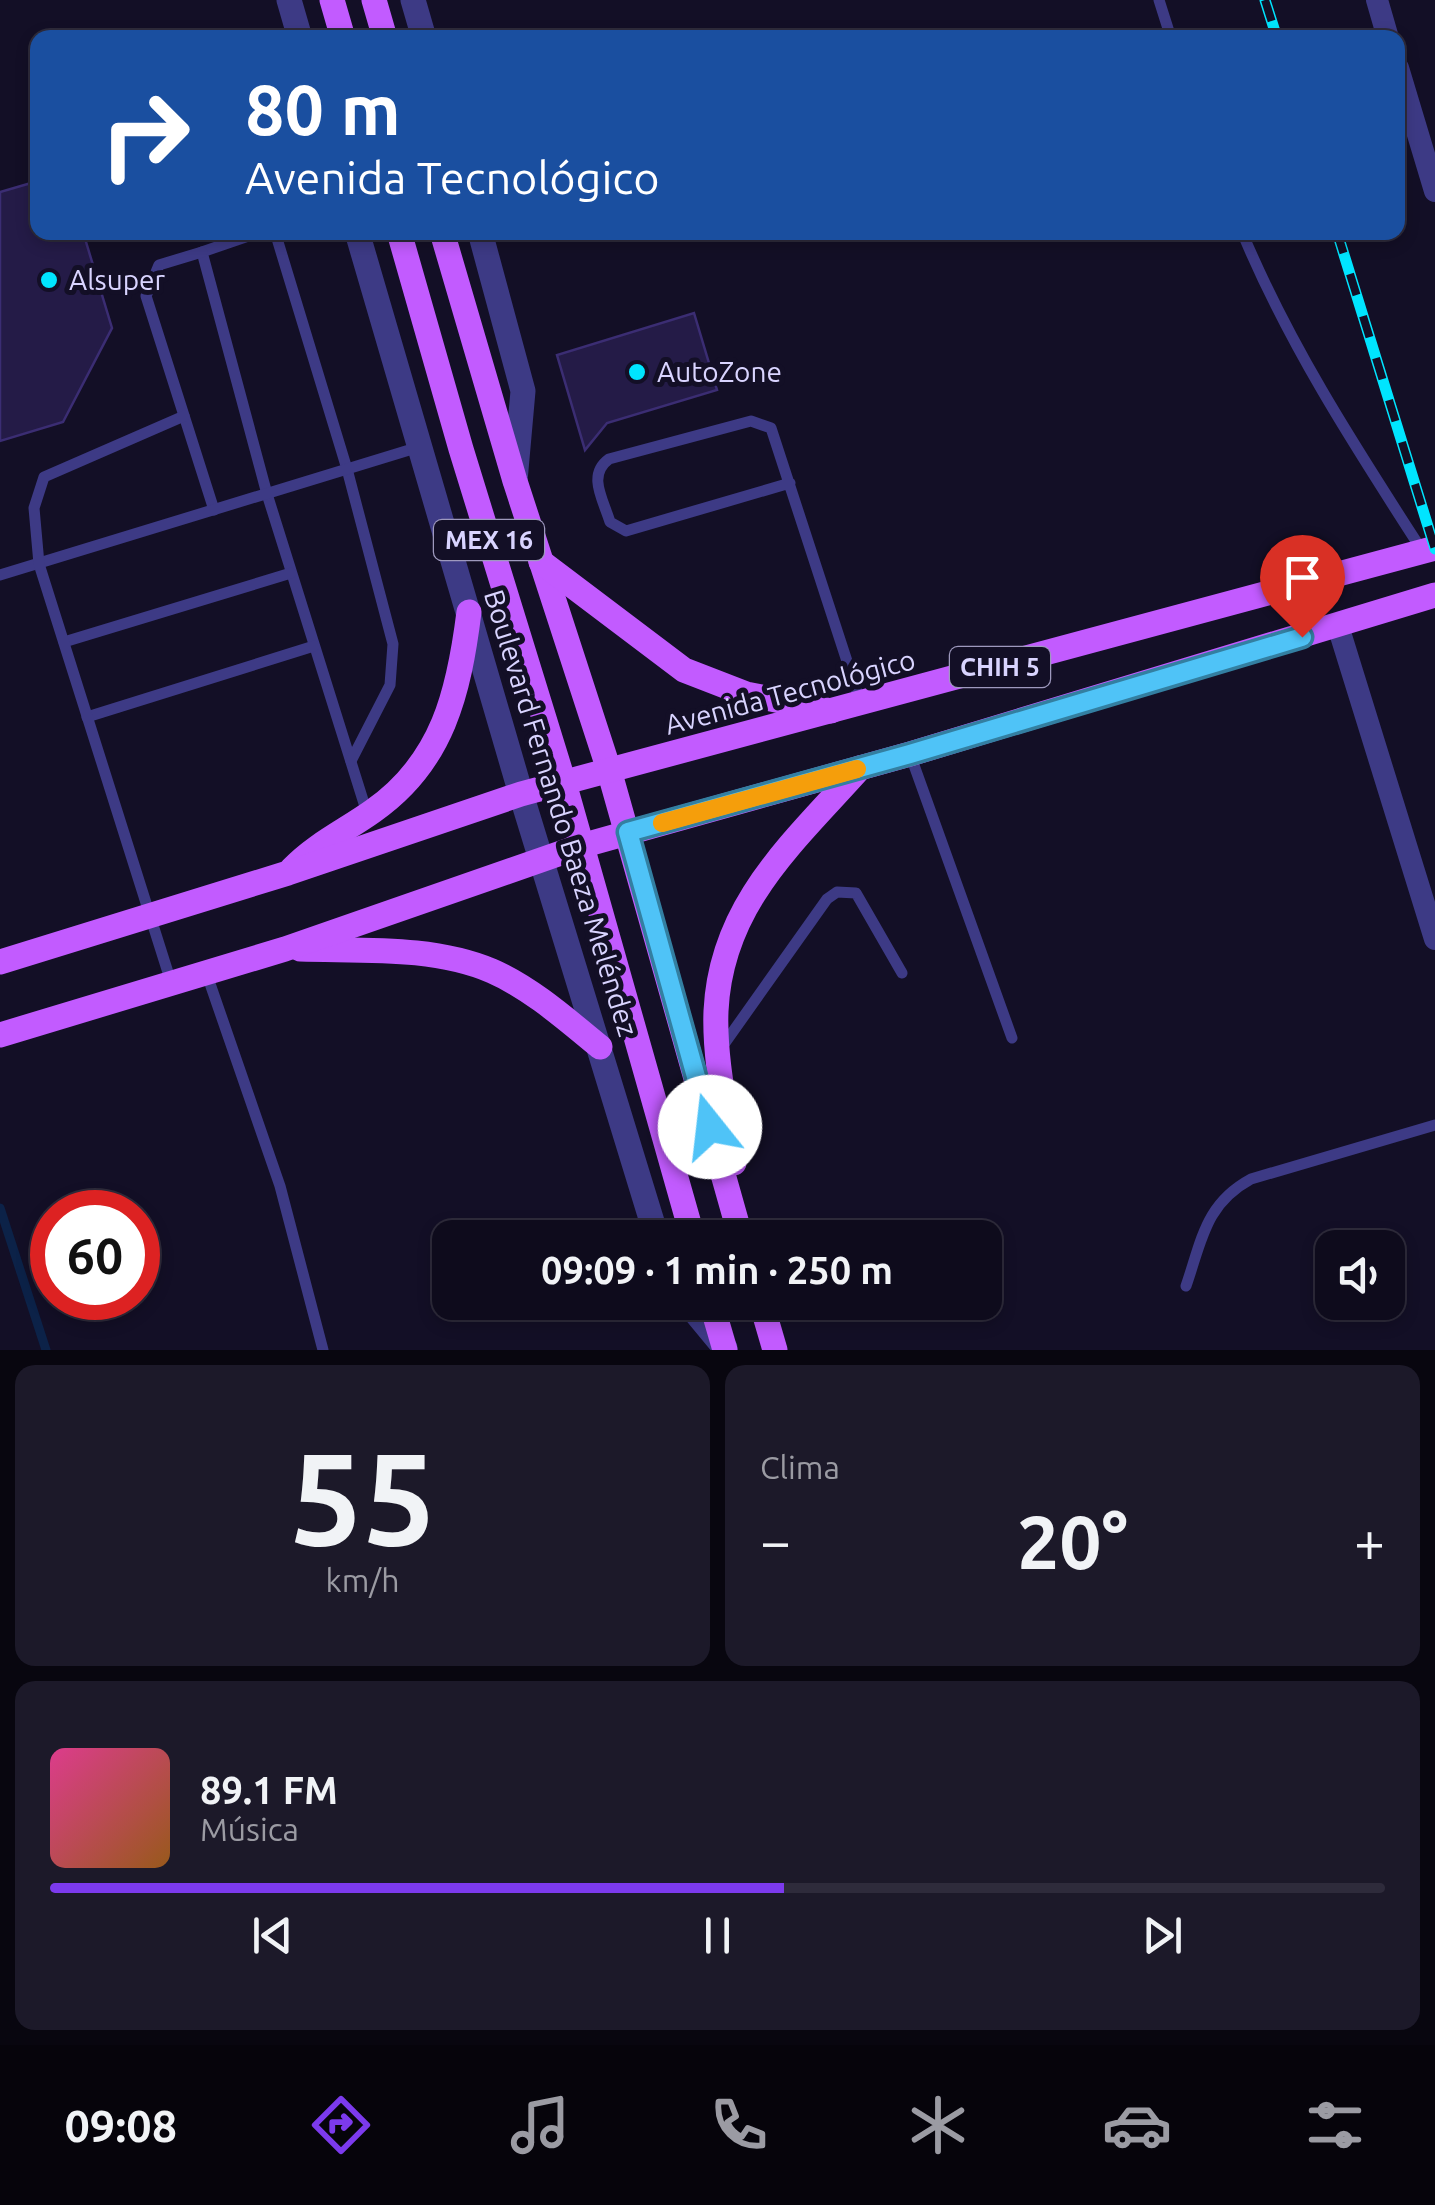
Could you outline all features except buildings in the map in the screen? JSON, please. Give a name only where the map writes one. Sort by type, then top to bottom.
[{"type":"main road","points":[[332,0],[340,30]]},
{"type":"main road","points":[[374,0],[383,30]]},
{"type":"main road","name":"Boulevard Fernando Baeza Meléndez","points":[[401,240],[460,449],[564,783],[688,1220]]},
{"type":"main road","name":"Boulevard Fernando Baeza Meléndez","points":[[444,240],[540,562],[610,770],[737,1220]]},
{"type":"main road","name":"Avenida Tecnológico","points":[[0,962],[288,873],[521,794],[849,709],[1429,550]]},
{"type":"main road","points":[[540,562],[684,670],[746,694],[849,709]]},
{"type":"main road","name":"CHIH 5","points":[[582,846],[910,754],[1435,595]]},
{"type":"main road","points":[[288,873],[318,844],[367,815],[420,768],[440,737],[456,692],[469,612]]},
{"type":"main road","points":[[740,1220],[716,1014],[722,964],[734,924],[776,861],[860,768]]},
{"type":"main road","points":[[0,1035],[284,949],[582,846]]},
{"type":"main road","points":[[284,949],[393,952],[460,961],[494,972],[547,1004],[600,1047]]},
{"type":"main road","points":[[717,1320],[725,1349]]},
{"type":"main road","points":[[766,1320],[776,1350]]},
{"type":"street","points":[[289,0],[298,30]]},
{"type":"street","points":[[413,0],[422,30]]},
{"type":"street","points":[[1377,0],[1386,30]]},
{"type":"street","points":[[1405,91],[1435,191]]},
{"type":"street","name":"Boulevard Fernando Baeza Meléndez","points":[[359,240],[521,794],[652,1220]]},
{"type":"street","name":"Boulevard Fernando Baeza Meléndez","points":[[482,240],[523,391],[515,481]]},
{"type":"street","points":[[1338,626],[1435,938]]},
{"type":"street","points":[[702,1320],[725,1349]]},
{"type":"lane","points":[[1159,0],[1169,30]]},
{"type":"lane","points":[[214,510],[146,296],[159,265],[237,240]]},
{"type":"lane","points":[[277,240],[347,469],[394,660],[390,685],[351,761]]},
{"type":"lane","points":[[1245,240],[1267,293],[1317,386],[1429,550]]},
{"type":"lane","points":[[202,252],[267,494],[367,815]]},
{"type":"lane","points":[[171,982],[39,564],[34,508],[35,495],[44,477],[184,416]]},
{"type":"lane","points":[[790,483],[626,532],[610,522],[596,476],[598,467],[609,458],[758,420],[771,428],[790,483],[849,709]]},
{"type":"lane","points":[[0,575],[420,447]]},
{"type":"lane","points":[[64,642],[291,574]]},
{"type":"lane","points":[[87,716],[314,646]]},
{"type":"lane","points":[[910,754],[1012,1038]]},
{"type":"lane","points":[[720,1051],[751,1001],[837,892],[856,893],[902,972]]},
{"type":"lane","points":[[206,972],[280,1186],[323,1350]]},
{"type":"lane","points":[[1186,1286],[1211,1212],[1230,1190],[1251,1179],[1435,1125]]},
{"type":"waterway","points":[[0,1208],[46,1350]]},
{"type":"railway","points":[[1265,0],[1274,30]]},
{"type":"railway","points":[[1339,240],[1435,549]]},
{"type":"slow traffic","points":[[662,823],[857,769]]},
{"type":"place","name":"Alsuper","points":[[49,280]]},
{"type":"place","name":"AutoZone","points":[[637,372]]},
{"type":"route","points":[[710,1127],[628,832],[910,754],[1302,637]]}]
